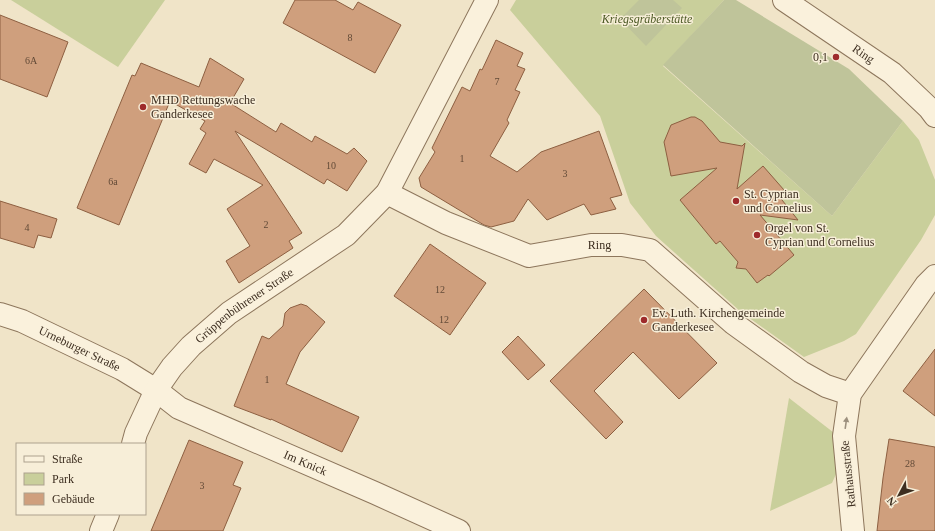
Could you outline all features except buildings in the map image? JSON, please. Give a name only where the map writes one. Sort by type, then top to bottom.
[{"type":"street","points":[[387,193],[487,0]]},
{"type":"street","name":"Ring","points":[[784,0],[892,73],[929,108],[935,116]]},
{"type":"street","name":"Grüppenbührener Straße","points":[[133,443],[136,433],[156,390],[172,367],[200,336],[229,313],[346,235],[387,193]]},
{"type":"street","name":"Ring","points":[[387,193],[446,223],[529,256],[591,245],[622,245],[650,250],[733,323],[795,368],[826,386],[850,394]]},
{"type":"street","points":[[850,394],[926,285],[935,276]]},
{"type":"street","name":"Urneburger Straße","points":[[0,314],[22,321],[122,369],[156,390]]},
{"type":"street","name":"Im Knick","points":[[156,390],[179,408],[459,531]]},
{"type":"street","name":"Rathausstraße","points":[[850,394],[844,436],[853,531]]},
{"type":"street","points":[[101,531],[108,515]]},
{"type":"green space","points":[[11,0],[165,0],[118,67]]},
{"type":"green space","points":[[516,0],[724,0],[663,66],[832,216],[903,121],[919,140],[935,180],[935,215],[921,240],[856,334],[844,341],[804,357],[741,312],[656,236],[630,203],[600,116],[510,10]]},
{"type":"green space","name":"Kriegsgräberstätte","points":[[639,0],[673,0],[682,8],[646,46],[620,19]]},
{"type":"green space","points":[[724,0],[736,0],[849,69],[903,121],[832,216],[663,65]]},
{"type":"green space","points":[[789,398],[838,436],[840,465],[832,483],[770,511]]},
{"type":"place","name":"0,1","points":[[836,57]]},
{"type":"place","name":"MHD Rettungswache Ganderkesee","points":[[143,107]]},
{"type":"place","name":"St. Cyprian und Cornelius","points":[[736,201]]},
{"type":"place","name":"Orgel von St. Cyprian und Cornelius","points":[[757,235]]},
{"type":"place","name":"Ev. Luth. Kirchengemeinde Ganderkesee","points":[[644,320]]}]
